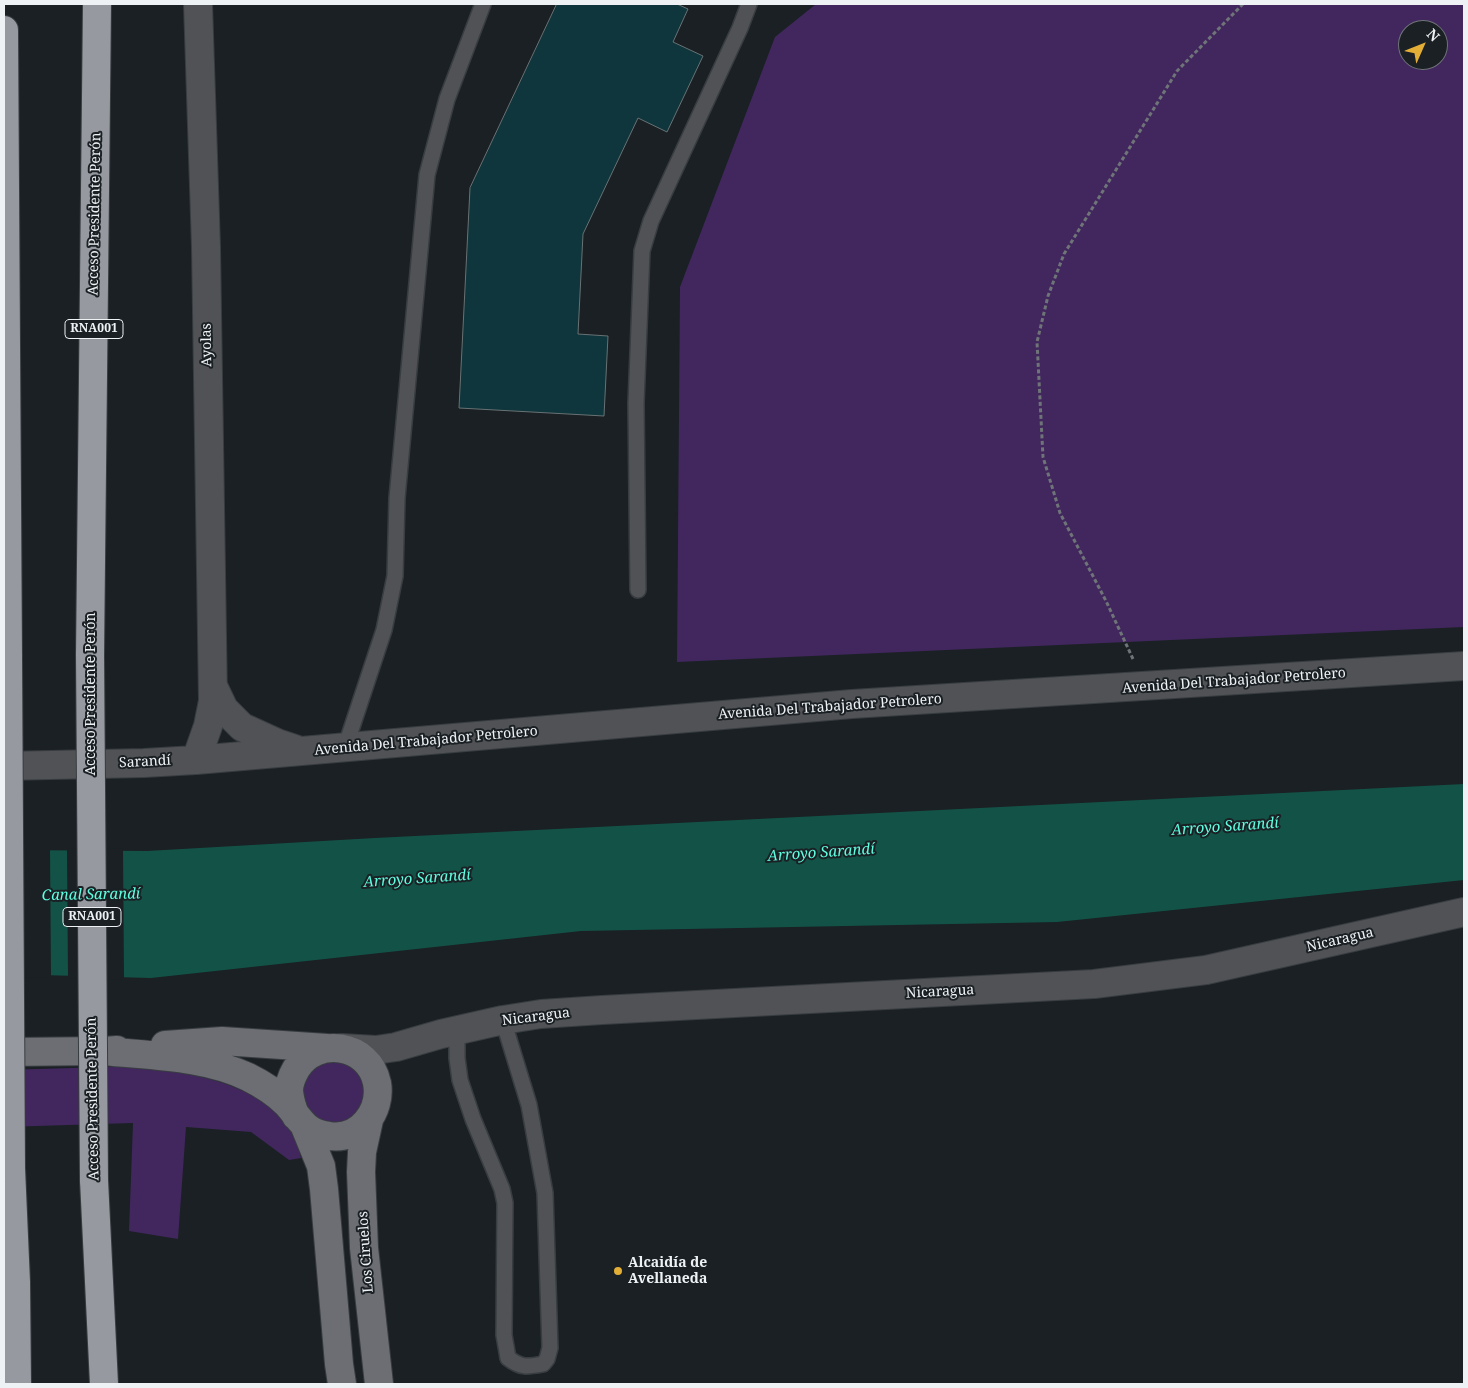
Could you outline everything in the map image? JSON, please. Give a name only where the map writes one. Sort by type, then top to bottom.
[{"type":"highway","name":"Acceso Presidente Perón","points":[[97,4],[90,655],[94,1180],[104,1384]]},
{"type":"highway","points":[[4,30],[11,1168],[16,1282],[17,1384]]},
{"type":"main road","name":"Nicaragua","points":[[4,1052],[104,1051],[192,1042],[222,1041],[335,1048]]},
{"type":"main road","points":[[301,1121],[318,1134],[331,1137],[345,1135],[358,1130],[369,1120],[375,1108],[378,1092],[376,1078],[368,1064],[356,1054],[335,1048],[312,1053],[300,1062],[292,1075],[289,1089],[291,1103],[321,1166],[338,1364],[342,1384]]},
{"type":"main road","name":"Nicaragua","points":[[104,1051],[194,1060],[248,1077],[266,1087],[286,1103],[301,1121]]},
{"type":"main road","name":"Los Ciruelos","points":[[369,1120],[362,1152],[361,1172],[364,1248],[379,1384]]},
{"type":"street","name":"Ayolas","points":[[196,760],[208,726],[213,701],[206,247],[198,4]]},
{"type":"street","name":"Avenida Del Trabajador Petrolero","points":[[196,760],[852,704],[1464,666]]},
{"type":"street","name":"Ayolas","points":[[213,686],[224,709],[242,727],[277,743],[303,752]]},
{"type":"street","name":"Sarandí","points":[[4,766],[196,760]]},
{"type":"street","name":"Nicaragua","points":[[335,1048],[376,1050],[396,1047],[457,1030],[541,1014],[1094,984],[1206,970],[1464,912]]},
{"type":"street","name":"Nicaragua","points":[[378,1092],[388,1067],[412,1043]]},
{"type":"lane","points":[[345,748],[384,630],[395,576],[397,498],[427,174],[447,99],[484,4]]},
{"type":"lane","points":[[638,590],[636,403],[642,251],[651,222],[740,28],[749,4]]},
{"type":"lane","points":[[457,1030],[457,1058],[460,1080],[473,1119],[502,1189],[505,1203],[504,1335],[508,1358],[518,1366],[542,1364],[547,1360],[550,1348],[545,1193],[529,1105],[503,1020]]},
{"type":"path","points":[[1140,686],[1131,654],[1106,601],[1060,513],[1043,457],[1037,342],[1048,296],[1064,254],[1177,71],[1243,4]]},
{"type":"shaded area","points":[[816,4],[1464,4],[1464,627],[677,662],[680,287],[775,37]]},
{"type":"shaded area","points":[[341,1061],[358,1072],[366,1091],[364,1100],[358,1112],[352,1118],[335,1123],[323,1121],[313,1114],[306,1105],[303,1094],[304,1083],[309,1073],[319,1064]]},
{"type":"shaded area","points":[[139,1066],[213,1080],[237,1088],[260,1100],[278,1115],[293,1134],[301,1158],[289,1160],[251,1132],[186,1127],[178,1239],[129,1231],[133,1123],[4,1127],[4,1070]]},
{"type":"water","points":[[1464,784],[1464,880],[1057,922],[581,931],[151,978],[4,974],[4,850],[147,851]]},
{"type":"pier","points":[[4,848],[50,848],[51,978],[4,977]]},
{"type":"pier","points":[[67,848],[123,849],[124,980],[68,978]]},
{"type":"building","points":[[557,4],[677,4],[688,9],[673,42],[703,56],[667,132],[638,118],[583,234],[578,334],[608,336],[604,416],[459,408],[470,188]]},
{"type":"place","name":"Alcaidía de Avellaneda","points":[[618,1271]]},
{"type":"water label","name":"Arroyo Sarandí","points":[[1225,827]]},
{"type":"water label","name":"Arroyo Sarandí","points":[[821,853]]},
{"type":"water label","name":"Arroyo Sarandí","points":[[417,879]]},
{"type":"water label","name":"Canal Sarandí","points":[[91,895]]}]
